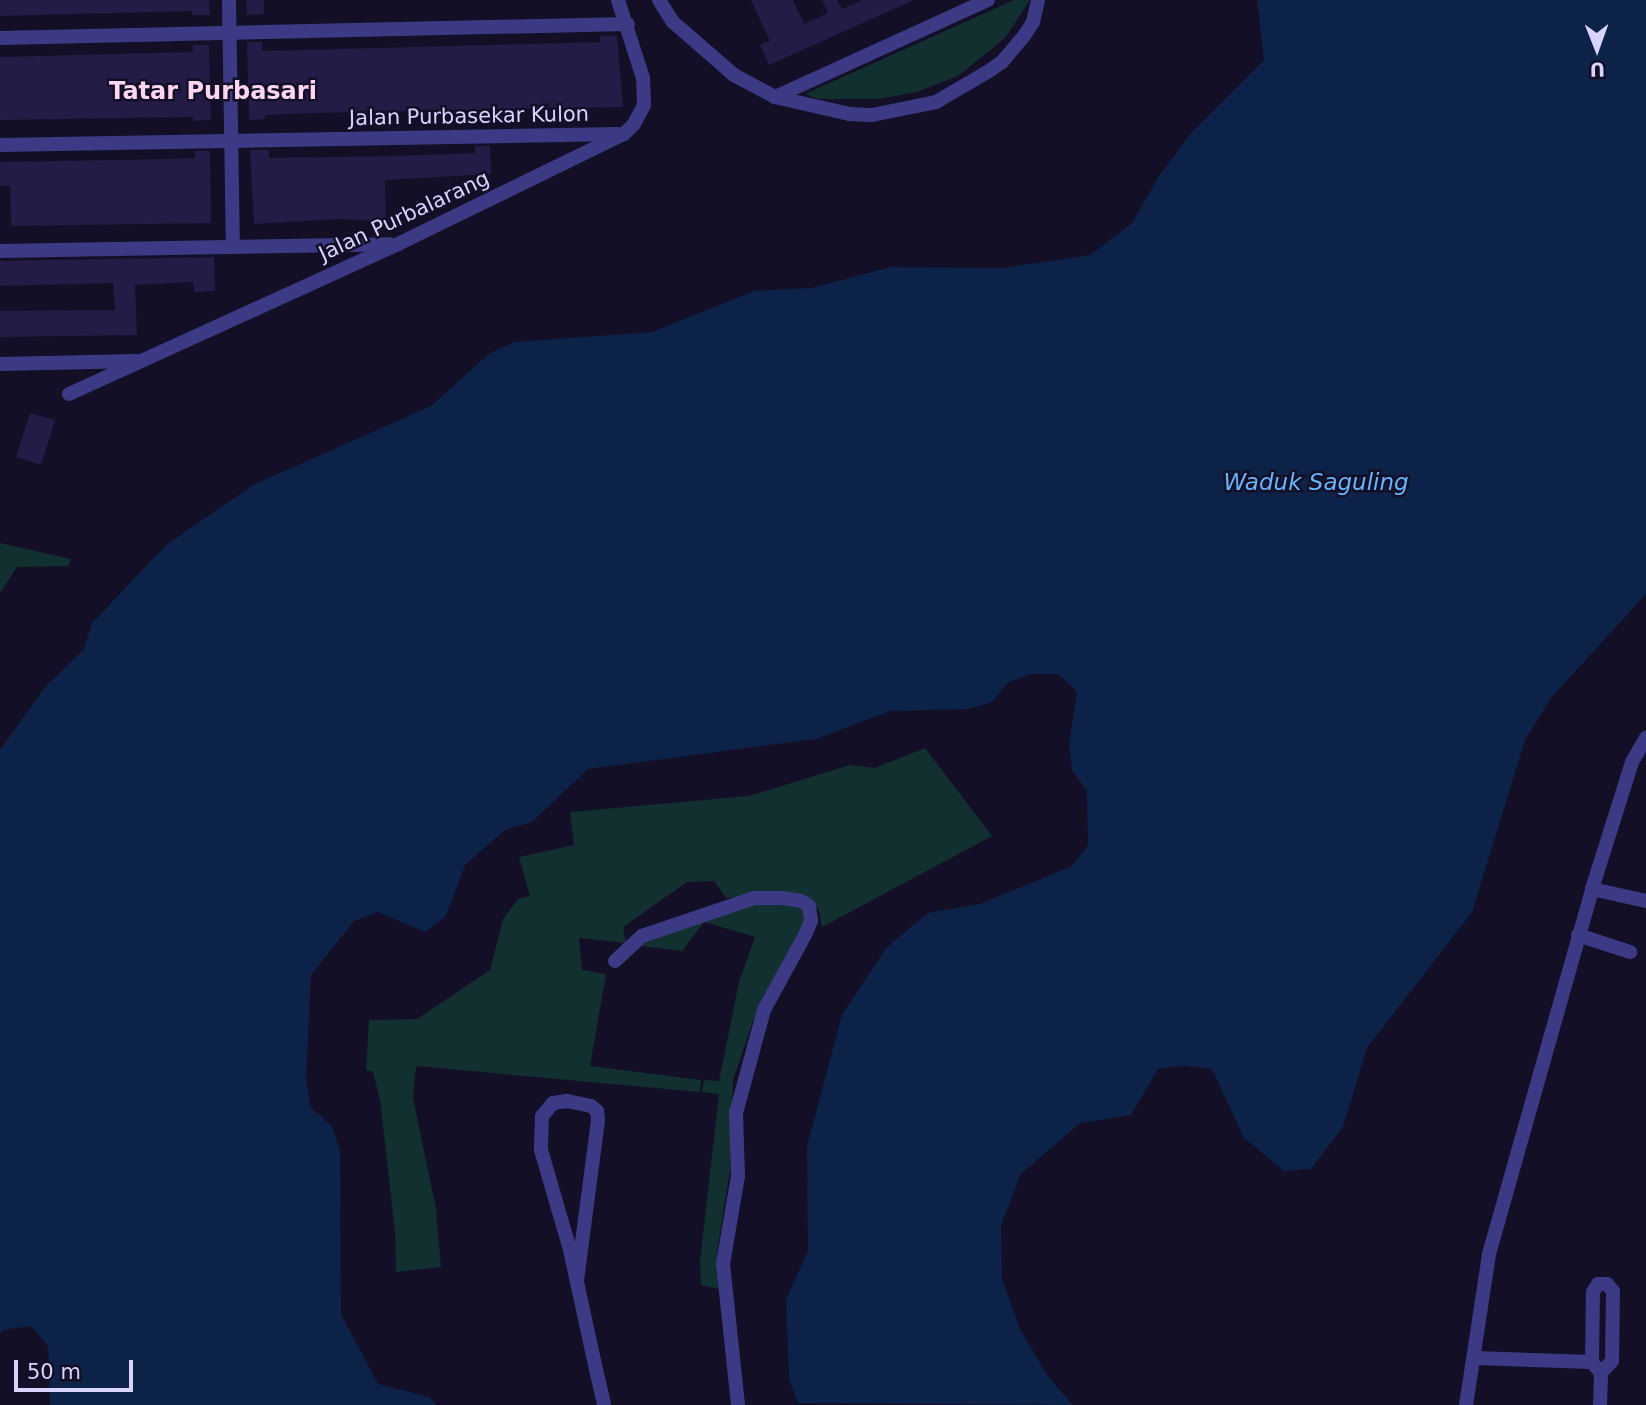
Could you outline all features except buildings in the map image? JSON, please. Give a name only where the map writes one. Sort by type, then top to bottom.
[{"type":"street","points":[[229,0],[233,247]]},
{"type":"street","name":"Jalan Purbalarang","points":[[69,394],[398,244],[624,134],[634,124],[644,105],[643,78],[628,24],[618,0]]},
{"type":"street","points":[[659,0],[673,22],[734,75],[775,97],[861,115],[892,113],[936,102],[1002,62],[1033,22],[1038,0]]},
{"type":"street","points":[[775,97],[988,0]]},
{"type":"street","points":[[0,38],[628,24]]},
{"type":"street","name":"Jalan Purbasekar Kulon","points":[[0,145],[624,134]]},
{"type":"street","points":[[0,251],[398,244]]},
{"type":"street","points":[[0,364],[141,361]]},
{"type":"street","points":[[1466,1405],[1475,1357],[1480,1299],[1489,1254],[1578,935],[1632,762],[1646,738]]},
{"type":"street","points":[[1592,889],[1646,901]]},
{"type":"street","points":[[615,961],[642,936],[754,898],[783,898],[801,901],[809,906],[811,921],[808,928],[764,1010],[736,1113],[738,1176],[723,1264],[738,1405]]},
{"type":"street","points":[[1578,935],[1630,952]]},
{"type":"street","points":[[577,1280],[598,1120],[597,1111],[591,1106],[567,1101],[553,1103],[542,1116],[541,1150],[577,1280],[604,1405]]},
{"type":"street","points":[[1475,1357],[1596,1367],[1612,1361],[1614,1291],[1607,1284],[1598,1284],[1593,1292],[1596,1367],[1601,1405]]},
{"type":"green space","points":[[1014,0],[1030,0],[1005,38],[958,76],[917,92],[879,99],[819,99],[805,94]]},
{"type":"green space","points":[[0,543],[71,559],[68,566],[17,567],[0,593]]},
{"type":"green space","points":[[925,748],[992,836],[822,927],[819,910],[805,897],[775,893],[726,898],[714,881],[687,882],[623,927],[626,943],[579,938],[582,970],[606,974],[590,1066],[701,1080],[700,1092],[416,1066],[413,1098],[436,1209],[441,1267],[396,1272],[395,1232],[380,1100],[373,1072],[366,1070],[369,1020],[417,1019],[490,970],[503,919],[518,899],[530,896],[519,857],[574,845],[570,812],[749,796],[850,765],[875,768]]},
{"type":"green space","points":[[755,901],[790,903],[806,911],[806,924],[753,1021],[733,1080],[730,1170],[717,1252],[720,1289],[701,1285],[700,1261],[719,1094],[702,1092],[704,1080],[719,1081],[739,982],[755,937],[704,922],[682,951],[633,945]]},
{"type":"water","name":"Waduk Saguling","points":[[1257,0],[1646,0],[1646,594],[1551,698],[1525,740],[1472,912],[1367,1048],[1343,1127],[1311,1169],[1284,1171],[1244,1138],[1212,1069],[1185,1066],[1158,1069],[1131,1115],[1080,1123],[1021,1174],[1001,1225],[1002,1279],[1020,1329],[1047,1375],[1073,1405],[798,1403],[789,1379],[786,1299],[808,1251],[807,1146],[842,1015],[886,948],[928,913],[980,904],[1072,866],[1088,845],[1087,791],[1072,770],[1069,744],[1077,692],[1058,674],[1032,674],[1009,682],[992,702],[968,709],[890,711],[816,739],[588,769],[532,822],[505,830],[465,865],[446,916],[425,932],[378,912],[354,921],[311,975],[306,1080],[311,1108],[331,1125],[340,1150],[341,1314],[378,1384],[429,1397],[437,1405],[50,1405],[48,1346],[31,1326],[3,1330],[0,1334],[0,750],[46,686],[84,649],[92,623],[166,545],[253,485],[431,406],[490,353],[515,342],[652,332],[754,291],[811,288],[891,267],[1003,268],[1090,255],[1132,223],[1159,176],[1191,133],[1264,60]]},
{"type":"district","name":"Tatar Purbasari","points":[[213,92]]}]
